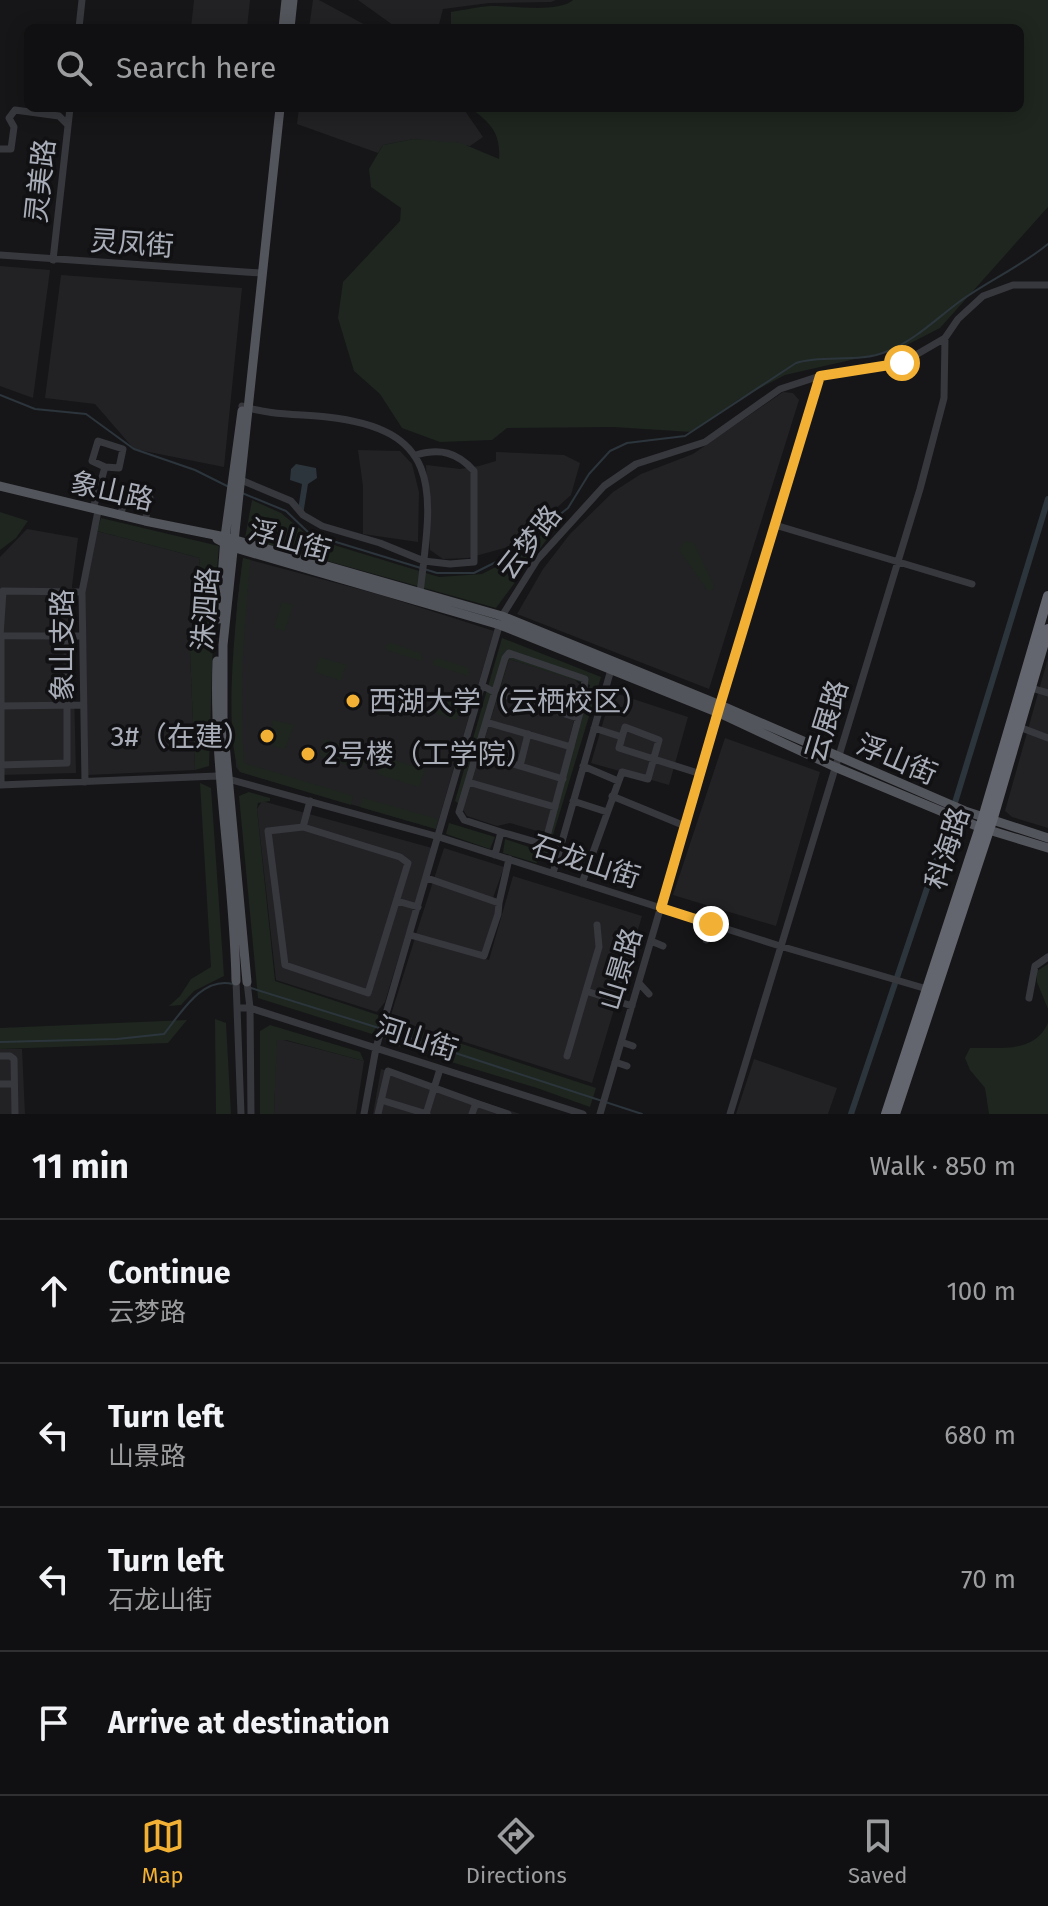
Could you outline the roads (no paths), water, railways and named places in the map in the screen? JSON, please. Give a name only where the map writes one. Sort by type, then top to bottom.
[{"type":"highway","name":"科海路","points":[[895,1114],[986,824],[1048,596]]},
{"type":"highway","name":"科海路","points":[[886,1114],[1019,727],[1048,629]]},
{"type":"main road","points":[[283,24],[286,0]]},
{"type":"main road","points":[[290,24],[293,0]]},
{"type":"main road","name":"洙泗路","points":[[241,987],[226,779],[216,707],[226,541],[237,489],[277,112]]},
{"type":"main road","name":"象山路","points":[[0,486],[226,541]]},
{"type":"main road","name":"浮山街","points":[[226,541],[501,621]]},
{"type":"main road","name":"浮山街","points":[[226,541],[420,593],[501,621],[719,709],[942,807],[1048,848]]},
{"type":"main road","name":"浮山街","points":[[986,824],[1048,838]]},
{"type":"street","points":[[79,24],[82,0]]},
{"type":"street","points":[[0,149],[11,149],[14,127],[9,118],[15,110],[24,111]]},
{"type":"street","points":[[30,112],[59,116],[68,125]]},
{"type":"street","name":"灵美路","points":[[53,260],[70,112]]},
{"type":"street","name":"灵凤街","points":[[0,255],[258,273]]},
{"type":"street","name":"云梦路","points":[[364,1114],[376,1048],[501,621],[537,560],[604,486],[636,464],[705,442],[780,389],[820,376],[902,363],[945,338],[958,319],[983,296],[1013,285],[1048,285]]},
{"type":"street","name":"云展路","points":[[730,1114],[944,398],[945,338]]},
{"type":"street","name":"山景路","points":[[600,1114],[820,376]]},
{"type":"street","points":[[245,407],[368,424],[397,437],[416,455],[424,480],[427,509],[420,593]]},
{"type":"street","points":[[98,441],[123,449],[119,468],[105,467],[92,461],[98,441]]},
{"type":"street","points":[[237,489],[291,501],[303,515],[322,526],[380,543],[423,567],[474,562],[474,471],[461,457],[431,451],[416,455]]},
{"type":"street","name":"象山支路","points":[[85,782],[82,592],[105,467]]},
{"type":"street","points":[[120,516],[127,493],[150,498],[145,521]]},
{"type":"street","points":[[775,525],[972,584]]},
{"type":"street","points":[[1,785],[0,636],[3,591],[82,592]]},
{"type":"street","points":[[0,636],[82,636]]},
{"type":"street","points":[[1,765],[67,763],[67,636]]},
{"type":"street","points":[[509,653],[585,679],[571,747],[546,840],[536,842],[501,832],[464,820],[459,812],[494,692],[509,653]]},
{"type":"street","points":[[553,873],[612,667]]},
{"type":"street","points":[[483,686],[578,718]]},
{"type":"street","points":[[1031,688],[1048,693]]},
{"type":"street","points":[[0,706],[83,705]]},
{"type":"street","points":[[486,722],[571,747]]},
{"type":"street","points":[[582,883],[622,772],[648,779],[654,759],[659,740],[625,727],[619,748],[654,759],[701,774]]},
{"type":"street","points":[[1019,727],[1048,738]]},
{"type":"street","points":[[594,728],[622,737]]},
{"type":"street","points":[[520,766],[528,734]]},
{"type":"street","points":[[477,753],[563,779]]},
{"type":"street","points":[[583,766],[618,781]]},
{"type":"street","name":"石龙山街","points":[[1,785],[226,779],[439,837],[780,946],[927,989]]},
{"type":"street","points":[[468,782],[555,807]]},
{"type":"street","points":[[612,796],[685,826]]},
{"type":"street","points":[[303,827],[310,801]]},
{"type":"street","points":[[573,801],[607,812]]},
{"type":"street","points":[[303,827],[400,857],[408,863],[368,993],[285,965],[268,831],[303,827]]},
{"type":"street","points":[[495,855],[501,832]]},
{"type":"street","points":[[410,935],[484,956],[498,914],[509,859]]},
{"type":"street","points":[[427,878],[499,903]]},
{"type":"street","points":[[397,901],[418,907]]},
{"type":"street","points":[[706,940],[711,924]]},
{"type":"street","points":[[567,1056],[599,947],[597,925]]},
{"type":"street","points":[[651,941],[663,946]]},
{"type":"street","points":[[1029,998],[1035,966],[1048,957]]},
{"type":"street","points":[[639,983],[649,994]]},
{"type":"street","name":"洙泗路","points":[[241,987],[237,1008],[241,1114]]},
{"type":"street","name":"洙泗路","points":[[241,987],[250,1008],[251,1114]]},
{"type":"street","points":[[586,991],[632,1006]]},
{"type":"street","name":"河山街","points":[[237,1008],[250,1008],[583,1114]]},
{"type":"street","points":[[621,1042],[633,1046]]},
{"type":"street","points":[[0,1056],[14,1059],[15,1114]]},
{"type":"street","points":[[615,1062],[627,1066]]},
{"type":"street","points":[[381,1100],[426,1114],[440,1069]]},
{"type":"street","points":[[378,1114],[388,1071],[508,1114]]},
{"type":"street","points":[[0,1084],[14,1084]]},
{"type":"street","points":[[472,1114],[476,1103]]},
{"type":"waterway","points":[[242,493],[286,511],[310,534],[437,573],[474,573],[508,556],[568,508],[589,474],[610,451],[627,443],[685,436],[796,363],[865,357],[898,346],[970,294],[1048,244]]},
{"type":"waterway","points":[[0,395],[35,409],[86,414],[134,449],[195,470],[229,487]]},
{"type":"waterway","points":[[851,1114],[946,832],[1048,499]]},
{"type":"waterway","points":[[0,1042],[117,1039],[164,1034],[202,991],[212,985],[233,984]]},
{"type":"waterway","points":[[251,988],[379,1028]]},
{"type":"waterway","points":[[385,1030],[642,1114]]},
{"type":"place","name":"西湖大学（云栖校区）","points":[[353,701]]},
{"type":"place","name":"3#（在建）","points":[[267,736]]},
{"type":"place","name":"2号楼（工学院）","points":[[308,754]]}]
